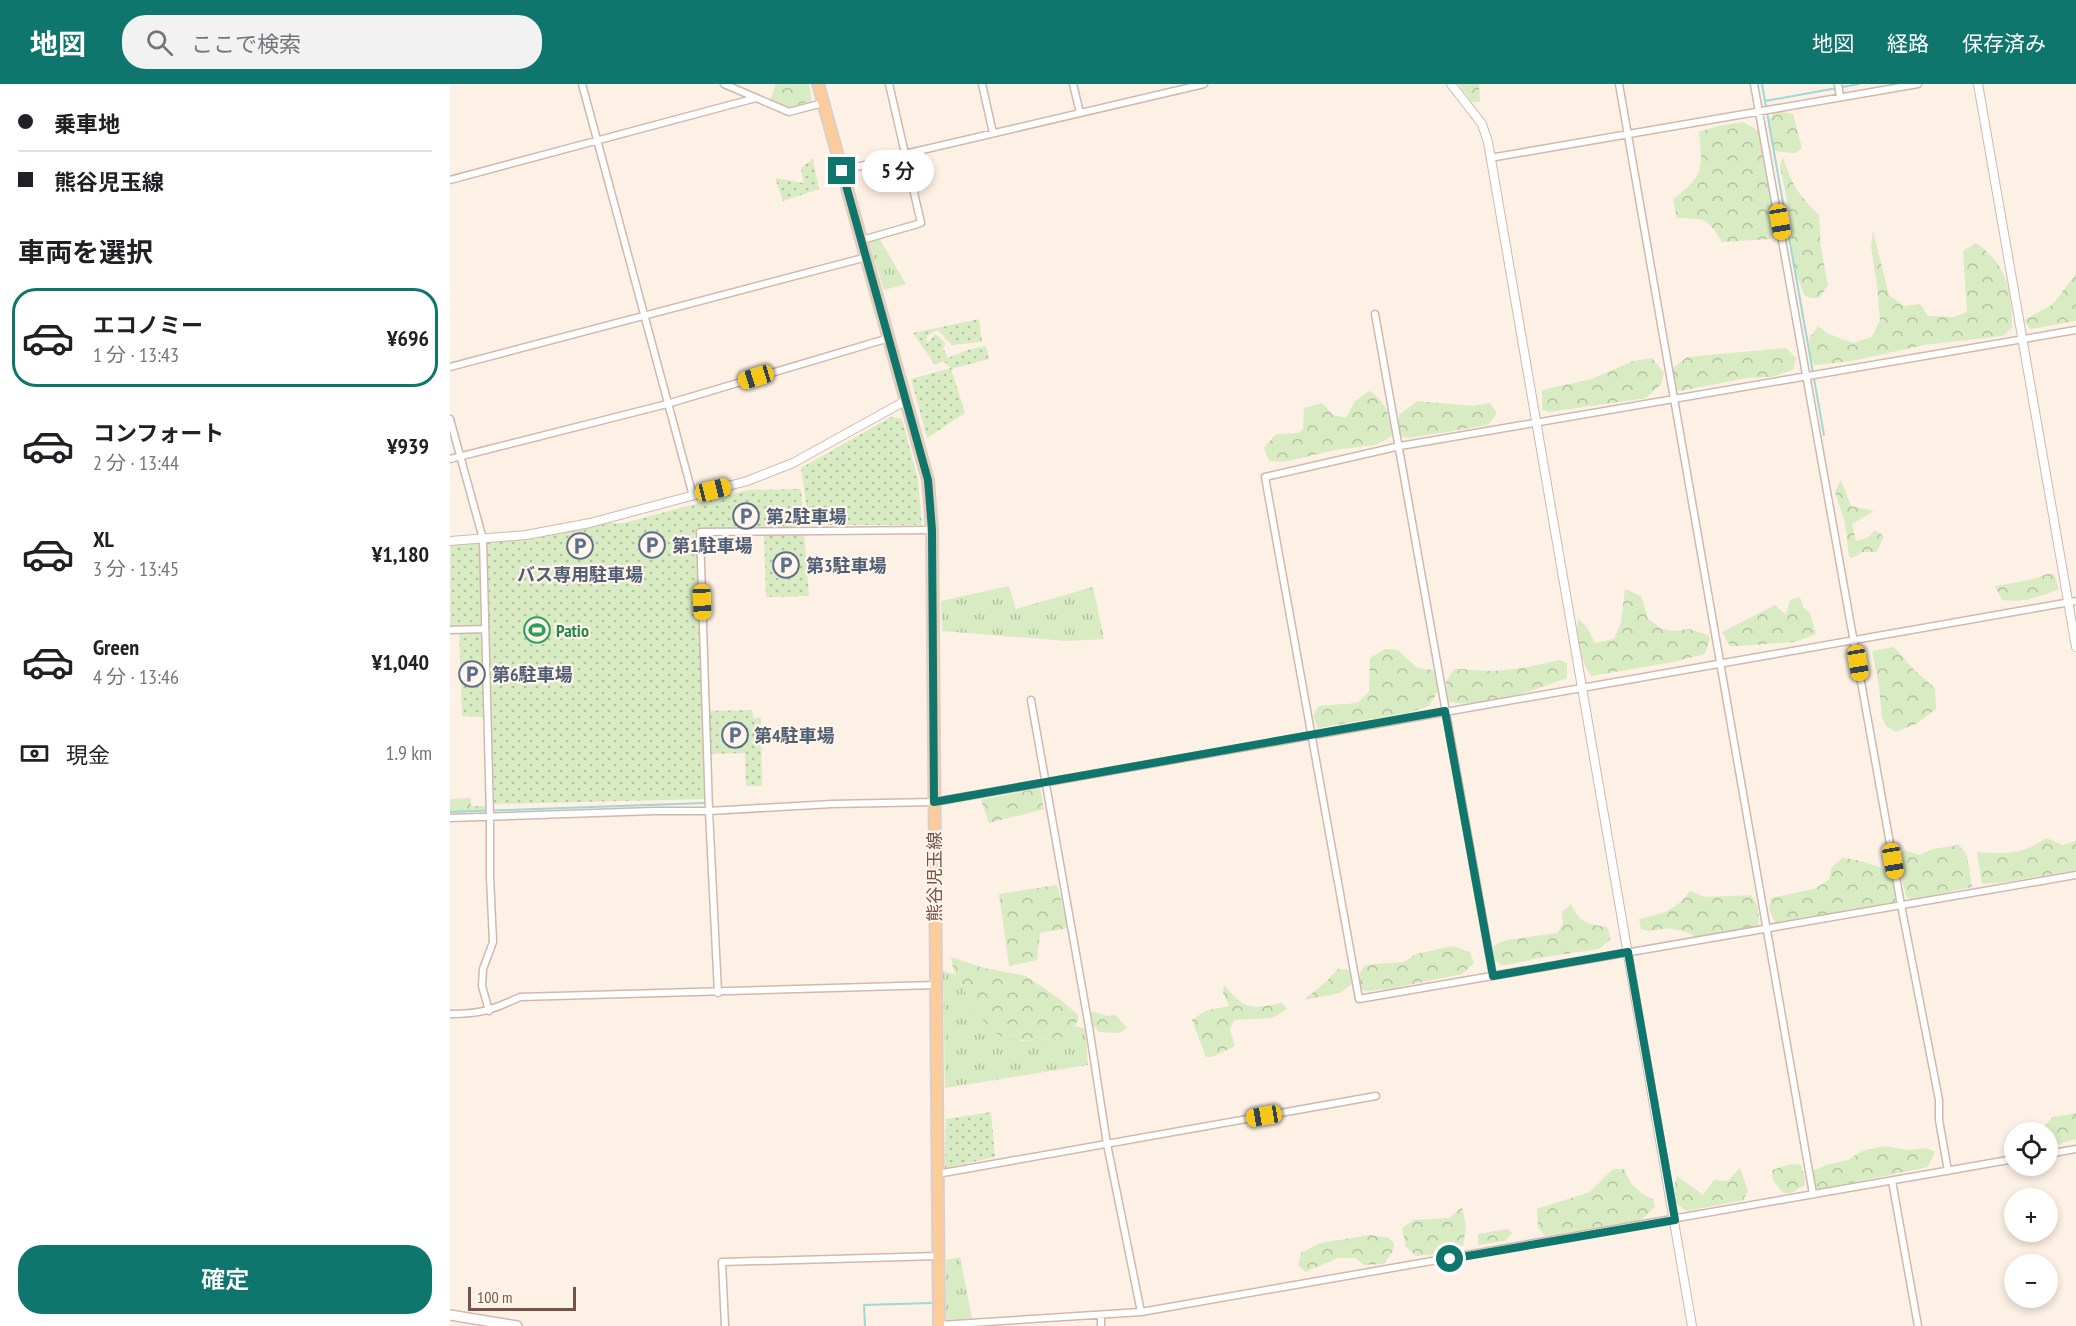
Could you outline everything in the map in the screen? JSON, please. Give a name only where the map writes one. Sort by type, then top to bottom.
[{"type":"main road","name":"熊谷児玉線","points":[[818,84],[928,480],[932,530],[939,1325]]},
{"type":"main road","points":[[450,1315],[512,1326]]},
{"type":"street","points":[[582,84],[693,496]]},
{"type":"street","points":[[726,84],[789,112],[823,103]]},
{"type":"street","points":[[862,240],[921,223],[890,84]]},
{"type":"street","points":[[982,84],[993,133]]},
{"type":"street","points":[[1073,84],[1080,113]]},
{"type":"street","points":[[842,171],[905,154],[1204,84]]},
{"type":"street","points":[[1451,84],[1482,124],[1488,142],[1692,1326]]},
{"type":"street","points":[[1618,84],[1813,1194]]},
{"type":"street","points":[[1754,84],[1901,905],[1939,1100],[1939,1120],[1948,1171]]},
{"type":"street","points":[[1838,84],[1840,97]]},
{"type":"street","points":[[1490,158],[1918,84]]},
{"type":"street","points":[[1978,84],[2022,339],[2072,602],[2076,646]]},
{"type":"street","points":[[450,180],[756,98]]},
{"type":"street","points":[[450,367],[867,257]]},
{"type":"street","points":[[1375,314],[1493,976]]},
{"type":"street","points":[[2076,330],[1400,446],[1265,477],[1359,999],[2076,875]]},
{"type":"street","points":[[450,459],[668,404],[889,338]]},
{"type":"street","points":[[450,542],[526,535],[590,523],[747,481],[793,463],[905,401]]},
{"type":"street","points":[[450,419],[483,539],[493,942],[483,969],[482,986],[489,1011]]},
{"type":"street","points":[[718,993],[709,811],[700,532],[932,530]]},
{"type":"street","points":[[450,818],[934,802],[2072,602]]},
{"type":"street","points":[[450,630],[485,629]]},
{"type":"street","points":[[1031,700],[1089,1027],[1107,1144],[1141,1312]]},
{"type":"street","points":[[450,1014],[474,1014],[489,1011],[520,998],[935,985]]},
{"type":"street","points":[[937,1174],[1376,1096]]},
{"type":"street","points":[[2058,1152],[2076,1149]]},
{"type":"street","points":[[939,1325],[1141,1312],[2004,1161]]},
{"type":"street","points":[[1892,1181],[1918,1326]]},
{"type":"street","points":[[725,1326],[722,1262],[938,1256]]},
{"type":"street","points":[[1101,1315],[1101,1326]]},
{"type":"green space","points":[[776,84],[809,84],[812,101],[788,108],[770,101]]},
{"type":"green space","points":[[1459,84],[1479,84],[1480,102],[1472,102]]},
{"type":"green space","points":[[1775,111],[1793,114],[1802,148],[1795,153],[1774,151],[1768,121]]},
{"type":"green space","points":[[1743,122],[1761,132],[1775,232],[1772,239],[1722,242],[1705,221],[1677,218],[1673,199],[1691,184],[1699,171],[1701,155],[1699,132]]},
{"type":"green space","points":[[1783,157],[1796,189],[1819,215],[1821,248],[1828,285],[1819,298],[1805,296],[1793,266],[1790,215],[1780,166]]},
{"type":"green space","points":[[813,159],[819,189],[783,201],[775,178],[803,183],[801,168]]},
{"type":"green space","points":[[1873,231],[1889,295],[1904,306],[1920,304],[1928,316],[1954,317],[1967,312],[1963,251],[1976,243],[1995,260],[2006,280],[2011,303],[2012,328],[2003,336],[1924,345],[1852,361],[1815,365],[1811,359],[1809,339],[1818,326],[1828,334],[1853,343],[1872,337],[1880,320],[1871,246]]},
{"type":"green space","points":[[879,238],[906,284],[884,290],[869,241]]},
{"type":"green space","points":[[2076,274],[2076,321],[2030,329],[2024,320],[2052,305]]},
{"type":"green space","points":[[979,319],[982,342],[952,345],[938,330],[927,335],[927,343],[936,334],[946,344],[943,348],[948,358],[970,349],[986,346],[989,359],[951,369],[965,413],[927,438],[911,379],[951,368],[943,361],[935,365],[913,333]]},
{"type":"green space","points":[[1786,348],[1796,358],[1793,370],[1771,377],[1747,378],[1680,391],[1672,389],[1672,369],[1687,357]]},
{"type":"green space","points":[[1652,358],[1664,373],[1661,384],[1646,398],[1549,412],[1542,409],[1542,390],[1592,379],[1633,361]]},
{"type":"green space","points":[[1369,391],[1384,405],[1392,436],[1375,445],[1335,450],[1284,462],[1269,461],[1264,448],[1276,434],[1298,433],[1303,429],[1304,408],[1322,403],[1333,415],[1346,418],[1355,401]]},
{"type":"green space","points":[[1417,401],[1473,406],[1490,403],[1497,413],[1488,425],[1410,438],[1403,437],[1397,432],[1399,415]]},
{"type":"green space","points":[[891,417],[902,419],[918,480],[922,525],[809,525],[801,468]]},
{"type":"green space","points":[[1841,480],[1851,506],[1874,511],[1852,524],[1856,541],[1869,537],[1875,530],[1884,536],[1877,552],[1863,552],[1852,558],[1849,557],[1845,523],[1835,492]]},
{"type":"green space","points":[[801,489],[809,596],[766,597],[764,534],[693,535],[696,538],[703,711],[752,710],[753,718],[761,718],[762,786],[746,786],[745,753],[704,754],[704,799],[494,804],[491,717],[462,716],[459,626],[450,626],[450,544],[533,539],[610,523],[624,523],[748,490]]},
{"type":"green space","points":[[2054,574],[2059,589],[2031,599],[2002,600],[1995,586],[2030,580]]},
{"type":"green space","points":[[1009,586],[1016,609],[1093,587],[1104,639],[1068,641],[942,631],[941,601]]},
{"type":"green space","points":[[1625,589],[1641,596],[1648,619],[1662,629],[1677,631],[1689,629],[1708,635],[1710,638],[1705,654],[1591,676],[1578,649],[1578,619],[1587,627],[1595,643],[1614,639],[1621,623]]},
{"type":"green space","points":[[1800,597],[1803,607],[1810,613],[1816,634],[1795,642],[1730,646],[1722,632],[1775,605],[1786,615],[1790,600]]},
{"type":"green space","points":[[1894,647],[1914,670],[1935,688],[1936,709],[1916,724],[1896,732],[1882,719],[1879,685],[1872,651]]},
{"type":"green space","points":[[1385,649],[1398,650],[1417,668],[1433,670],[1439,680],[1439,689],[1429,706],[1407,713],[1318,728],[1313,715],[1319,706],[1357,703],[1369,692],[1370,658]]},
{"type":"green space","points":[[1558,660],[1567,663],[1567,678],[1524,693],[1493,700],[1478,703],[1448,702],[1446,681],[1454,669],[1487,671],[1517,669]]},
{"type":"green space","points":[[1040,788],[1044,809],[989,823],[981,800]]},
{"type":"green space","points":[[471,798],[471,806],[486,806],[485,810],[450,812],[450,799]]},
{"type":"green space","points":[[2046,838],[2063,845],[2076,841],[2076,870],[1982,884],[1977,852],[2013,852],[2029,848]]},
{"type":"green space","points":[[1959,845],[1967,855],[1972,887],[1912,900],[1907,898],[1900,867],[1904,850],[1919,855],[1933,849]]},
{"type":"green space","points":[[1842,858],[1861,861],[1888,871],[1897,885],[1899,904],[1848,915],[1821,915],[1800,918],[1785,924],[1775,923],[1769,909],[1771,898],[1814,889],[1829,880],[1832,867]]},
{"type":"green space","points":[[1057,885],[1068,928],[1040,933],[1037,960],[1009,966],[999,894]]},
{"type":"green space","points":[[1690,891],[1705,897],[1751,895],[1758,907],[1759,924],[1745,931],[1697,938],[1687,932],[1668,928],[1648,931],[1641,929],[1639,919],[1668,911]]},
{"type":"green space","points":[[1571,904],[1577,915],[1584,921],[1607,927],[1611,939],[1599,949],[1507,965],[1501,965],[1494,960],[1493,946],[1506,940],[1557,933],[1563,924],[1562,912]]},
{"type":"green space","points":[[1453,946],[1470,952],[1474,963],[1462,974],[1389,989],[1367,991],[1360,989],[1359,975],[1365,965],[1404,962],[1416,954]]},
{"type":"green space","points":[[951,957],[984,968],[1026,976],[1061,1000],[1079,1016],[1071,1036],[1021,1040],[1010,1039],[994,1032],[980,1016],[960,983]]},
{"type":"green space","points":[[1338,969],[1349,970],[1352,984],[1340,993],[1304,1000],[1327,981]]},
{"type":"green space","points":[[943,971],[954,974],[977,1011],[1021,1041],[1071,1036],[1075,1026],[1085,1029],[1088,1065],[945,1088]]},
{"type":"green space","points":[[1224,985],[1238,1000],[1249,1006],[1282,1003],[1287,1009],[1272,1018],[1234,1020],[1230,1030],[1235,1046],[1212,1057],[1206,1057],[1192,1020],[1205,1011],[1229,1006],[1223,993]]},
{"type":"green space","points":[[1092,1011],[1107,1016],[1116,1015],[1127,1028],[1119,1033],[1099,1032],[1090,1021]]},
{"type":"green space","points":[[991,1112],[995,1157],[945,1168],[946,1119]]},
{"type":"green space","points":[[2076,1113],[2076,1139],[2058,1144],[2058,1122],[2048,1122],[2053,1117]]},
{"type":"green space","points":[[1884,1146],[1908,1150],[1925,1148],[1935,1151],[1928,1167],[1817,1190],[1810,1172],[1826,1165],[1848,1160],[1862,1151]]},
{"type":"green space","points":[[1791,1164],[1801,1165],[1805,1185],[1791,1193],[1783,1193],[1773,1180],[1772,1170]]},
{"type":"green space","points":[[1740,1168],[1748,1191],[1743,1200],[1687,1211],[1676,1203],[1674,1186],[1677,1176],[1703,1195],[1714,1180],[1728,1181]]},
{"type":"green space","points":[[1613,1169],[1624,1169],[1635,1187],[1653,1199],[1655,1207],[1641,1220],[1545,1236],[1538,1227],[1537,1209],[1590,1192]]},
{"type":"green space","points":[[1462,1207],[1466,1227],[1463,1246],[1441,1254],[1416,1256],[1406,1247],[1402,1228],[1414,1220],[1449,1218]]},
{"type":"green space","points":[[1508,1229],[1512,1233],[1505,1241],[1478,1245],[1478,1234]]},
{"type":"green space","points":[[1370,1235],[1389,1238],[1394,1244],[1393,1251],[1384,1264],[1364,1265],[1355,1258],[1338,1258],[1305,1272],[1298,1265],[1301,1253],[1320,1243]]},
{"type":"green space","points":[[960,1257],[972,1318],[946,1320],[946,1260]]},
{"type":"waterway","points":[[1762,84],[1824,435]]},
{"type":"waterway","points":[[1765,101],[1859,84]]},
{"type":"waterway","points":[[450,812],[704,803]]},
{"type":"waterway","points":[[865,1326],[864,1305],[931,1303]]},
{"type":"place","name":"第2駐車場","points":[[746,516]]},
{"type":"place","name":"第1駐車場","points":[[652,545]]},
{"type":"place","name":"バス専用駐車場","points":[[580,546]]},
{"type":"place","name":"第3駐車場","points":[[786,565]]},
{"type":"place","name":"Patio","points":[[537,630]]},
{"type":"place","name":"第6駐車場","points":[[472,674]]},
{"type":"place","name":"第4駐車場","points":[[735,735]]},
{"type":"route","points":[[842,171],[928,480],[932,530],[934,802],[1445,711],[1493,976],[1628,952],[1675,1220],[1450,1259]]}]
